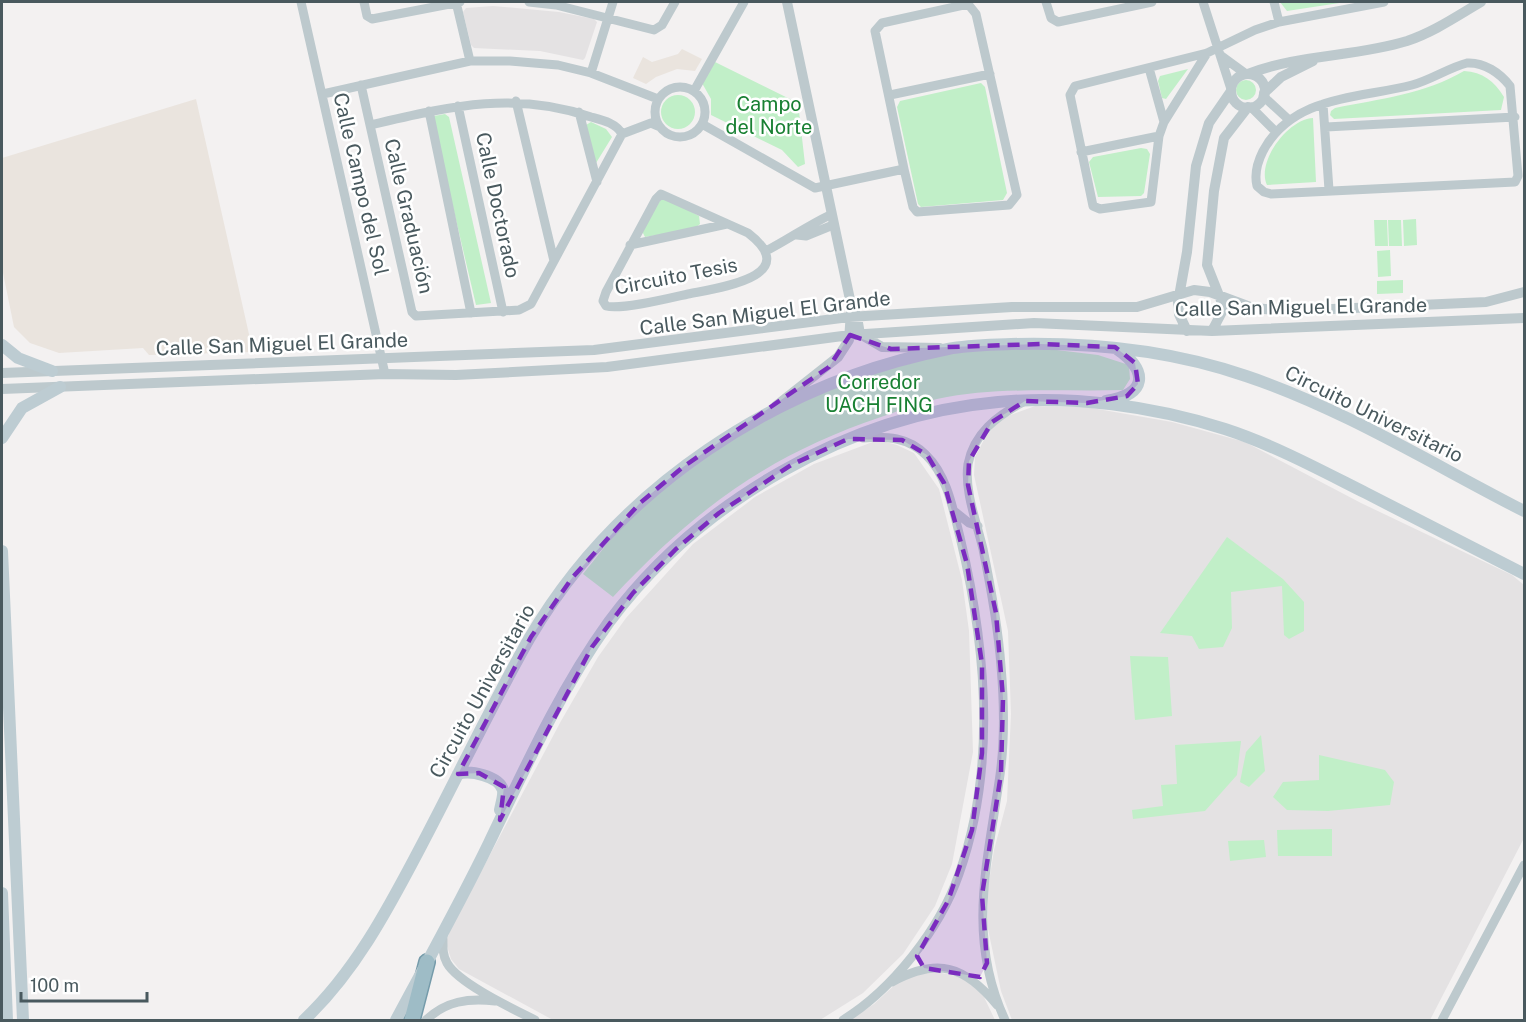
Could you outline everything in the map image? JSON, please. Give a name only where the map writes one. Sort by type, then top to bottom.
[{"type":"highway","points":[[412,1020],[427,962]]},
{"type":"main road","name":"Circuito Universitario","points":[[304,1020],[338,985],[361,953],[391,903],[531,637],[592,553],[640,503],[683,467],[770,410],[852,376],[951,348],[1040,344],[1115,347],[1158,353],[1214,366],[1280,387],[1524,511]]},
{"type":"main road","points":[[2,345],[18,358],[52,371]]},
{"type":"main road","points":[[1087,403],[1127,396],[1138,384],[1138,367],[1115,347]]},
{"type":"main road","points":[[2,438],[22,408],[60,387]]},
{"type":"main road","points":[[396,1020],[574,675],[611,620],[655,569],[718,513],[765,481],[848,439],[944,411],[996,402],[1087,403],[1169,414],[1258,441],[1296,457],[1524,574]]},
{"type":"main road","points":[[2,551],[23,1020]]},
{"type":"main road","points":[[458,774],[470,771],[479,773],[502,787],[500,820]]},
{"type":"main road","points":[[2,893],[8,1020]]},
{"type":"street","name":"Calle Campo del Sol","points":[[300,2],[323,94],[385,374]]},
{"type":"street","points":[[364,2],[367,16],[372,19],[421,5],[458,2],[470,61]]},
{"type":"street","points":[[529,2],[556,3],[657,30],[675,2]]},
{"type":"street","points":[[591,73],[613,2]]},
{"type":"street","points":[[694,91],[744,2]]},
{"type":"street","points":[[770,410],[829,367],[855,334],[853,314],[824,187],[787,2]]},
{"type":"street","points":[[1046,2],[1050,18],[1058,22],[1132,3],[1152,2]]},
{"type":"street","points":[[1203,2],[1215,52],[1235,102],[1250,107],[1275,131]]},
{"type":"street","points":[[1274,2],[1279,22]]},
{"type":"street","points":[[1215,52],[1164,122],[1159,136],[1154,195],[1148,204],[1100,209],[1094,206],[1070,95],[1072,88],[1215,52],[1239,37],[1279,22],[1384,2]]},
{"type":"street","points":[[1187,330],[1179,314],[1178,294],[1187,252],[1199,152],[1214,113],[1238,77],[1290,60],[1318,59],[1419,37],[1481,2]]},
{"type":"street","points":[[964,4],[975,10],[990,74],[1017,195],[1013,203],[917,212],[913,207],[875,35],[878,26],[882,23],[964,4]]},
{"type":"street","points":[[1215,52],[1260,80],[1264,95],[1288,119]]},
{"type":"street","points":[[1212,331],[1224,308],[1207,265],[1217,164],[1224,138],[1250,107],[1259,103],[1281,77],[1318,59]]},
{"type":"street","points":[[323,94],[470,61],[540,63],[591,73],[658,99]]},
{"type":"street","points":[[1472,63],[1491,70],[1506,80],[1512,92],[1518,176],[1513,183],[1271,194],[1260,190],[1256,181],[1258,164],[1275,131],[1288,119],[1303,110],[1323,104],[1415,84],[1461,64],[1472,63]]},
{"type":"street","points":[[1149,68],[1164,122]]},
{"type":"street","points":[[890,95],[990,74]]},
{"type":"street","name":"Calle Graduación","points":[[361,85],[413,315],[471,313]]},
{"type":"street","points":[[621,132],[651,123],[678,137],[692,134],[702,124],[705,109],[700,96],[694,91],[678,86],[670,88],[658,99],[654,114],[658,126]]},
{"type":"street","points":[[516,101],[554,261]]},
{"type":"street","name":"Calle Graduación","points":[[370,125],[458,106],[516,101],[579,112],[621,132]]},
{"type":"street","points":[[1323,104],[1329,190]]},
{"type":"street","name":"Calle Doctorado","points":[[458,106],[503,312]]},
{"type":"street","points":[[429,111],[471,313],[524,309],[531,304],[597,182],[621,132],[654,114]]},
{"type":"street","points":[[579,112],[597,182]]},
{"type":"street","points":[[1326,127],[1515,117]]},
{"type":"street","points":[[702,124],[815,188],[904,169]]},
{"type":"street","points":[[1081,152],[1159,136]]},
{"type":"street","name":"Circuito Tesis","points":[[661,194],[727,224],[748,233],[760,242],[766,251],[762,269],[745,282],[609,307],[604,304],[603,298],[630,245],[661,194]]},
{"type":"street","points":[[766,251],[797,235],[806,236],[832,220]]},
{"type":"street","name":"Circuito Tesis","points":[[630,245],[727,224]]},
{"type":"street","name":"Calle San Miguel El Grande","points":[[2,373],[382,360],[615,348],[853,314],[1012,307],[1137,307],[1156,304],[1178,294],[1202,290],[1253,308],[1305,311],[1486,302],[1524,292]]},
{"type":"street","name":"Calle San Miguel El Grande","points":[[2,389],[385,374],[456,375],[607,367],[855,334],[1053,322],[1212,331],[1524,318]]},
{"type":"street","points":[[855,334],[882,347],[951,348]]},
{"type":"street","points":[[1005,1020],[987,963],[982,927],[982,895],[1001,774],[1003,698],[996,613],[967,477],[972,451],[992,422],[1025,401]]},
{"type":"street","points":[[843,1020],[885,986],[940,917],[959,875],[972,830],[982,753],[982,664],[977,618],[954,511],[939,472],[920,449],[896,437],[848,439]]},
{"type":"street","points":[[954,511],[960,517],[978,526]]},
{"type":"street","points":[[1442,1020],[1524,865]]},
{"type":"street","points":[[443,930],[443,954],[453,972],[497,1001],[534,1020]]},
{"type":"street","points":[[917,948],[918,962],[924,968]]},
{"type":"street","points":[[971,979],[982,975],[987,963]]},
{"type":"street","points":[[885,986],[924,968],[954,970],[971,979],[1000,1010]]},
{"type":"street","points":[[426,1020],[446,1005],[462,1000],[497,1001]]},
{"type":"highlighted area","points":[[850,335],[891,349],[1040,344],[1115,347],[1135,363],[1138,384],[1127,396],[1087,403],[1025,401],[992,422],[969,461],[968,485],[996,613],[1003,698],[1001,774],[982,895],[987,963],[980,977],[924,968],[917,956],[948,901],[972,830],[982,753],[982,664],[967,564],[944,483],[927,455],[902,440],[848,439],[791,465],[719,513],[676,549],[633,593],[592,647],[500,820],[504,787],[479,773],[458,774],[531,637],[572,578],[640,503],[683,467],[829,367]]},
{"type":"shaded area","points":[[493,6],[559,12],[594,19],[597,22],[585,58],[583,60],[540,51],[474,48],[471,45],[463,12],[466,8]]},
{"type":"shaded area","points":[[682,49],[702,59],[695,71],[677,69],[656,77],[646,84],[633,78],[643,57],[652,62],[678,54]]},
{"type":"shaded area","points":[[196,99],[253,352],[149,355],[143,348],[59,353],[30,343],[14,327],[2,268],[2,158]]},
{"type":"shaded area","points":[[1035,406],[1086,407],[1172,422],[1245,442],[1361,503],[1512,575],[1524,585],[1524,838],[1430,1020],[1012,1020],[1001,991],[988,929],[988,888],[994,850],[1007,801],[1011,714],[1008,631],[974,475],[975,457],[986,436],[1002,418]]},
{"type":"shaded area","points":[[878,440],[914,453],[939,489],[962,580],[969,631],[973,752],[952,864],[935,906],[903,954],[863,993],[820,1020],[553,1020],[459,969],[451,959],[446,943],[450,930],[561,721],[598,657],[626,618],[693,544],[755,497],[814,464]]},
{"type":"shaded area","points":[[931,971],[962,977],[983,995],[995,1020],[850,1020],[874,1004],[900,980]]},
{"type":"green space","points":[[1280,2],[1346,2],[1287,11]]},
{"type":"green space","name":"Campo del Norte","points":[[715,62],[798,103],[805,164],[798,167],[782,150],[711,115],[711,99],[702,83]]},
{"type":"green space","points":[[1188,69],[1166,99],[1162,98],[1158,81],[1160,76]]},
{"type":"green space","points":[[1464,71],[1482,75],[1496,86],[1504,97],[1501,110],[1334,119],[1330,115],[1335,108],[1418,90]]},
{"type":"green space","points":[[1242,80],[1250,80],[1256,86],[1256,94],[1250,100],[1242,100],[1236,94],[1236,86]]},
{"type":"green space","points":[[981,83],[985,87],[1007,193],[1003,200],[921,207],[918,204],[897,107],[900,101]]},
{"type":"green space","points":[[678,95],[690,100],[695,112],[690,124],[678,129],[666,124],[661,112],[666,100]]},
{"type":"green space","points":[[445,114],[449,117],[491,303],[476,305],[433,122],[434,116]]},
{"type":"green space","points":[[1313,118],[1316,182],[1267,185],[1266,165],[1276,143],[1294,126],[1303,120]]},
{"type":"green space","points":[[591,122],[606,129],[612,137],[596,163],[586,125]]},
{"type":"green space","points":[[1141,148],[1147,149],[1150,154],[1144,193],[1141,196],[1098,197],[1089,162],[1093,157]]},
{"type":"green space","points":[[661,199],[667,199],[699,216],[700,224],[694,229],[645,237],[642,231]]},
{"type":"green space","points":[[1416,219],[1417,245],[1404,246],[1403,220]]},
{"type":"green space","points":[[1374,220],[1387,220],[1388,246],[1375,246]]},
{"type":"green space","points":[[1388,220],[1401,220],[1402,246],[1389,246]]},
{"type":"green space","points":[[1390,250],[1391,276],[1378,277],[1377,251]]},
{"type":"green space","points":[[1403,280],[1403,293],[1377,294],[1377,281]]},
{"type":"green space","name":"Corredor UACH FING","points":[[1032,347],[1098,355],[1129,365],[1130,379],[1123,390],[1007,391],[960,395],[937,399],[881,417],[803,449],[735,489],[673,538],[613,597],[583,574],[626,522],[666,485],[740,433],[780,411],[863,376],[907,363],[950,353]]},
{"type":"green space","points":[[1227,537],[1283,579],[1304,602],[1304,631],[1289,639],[1284,635],[1282,586],[1231,592],[1232,628],[1223,647],[1199,649],[1192,636],[1160,633]]},
{"type":"green space","points":[[1130,656],[1168,657],[1172,716],[1135,720]]},
{"type":"green space","points":[[1261,735],[1265,771],[1249,787],[1240,782],[1246,752]]},
{"type":"green space","points":[[1241,741],[1237,775],[1205,811],[1133,819],[1132,810],[1163,806],[1161,785],[1177,784],[1175,745]]},
{"type":"green space","points":[[1319,755],[1385,770],[1394,782],[1390,805],[1328,811],[1287,810],[1273,797],[1283,782],[1319,780]]},
{"type":"green space","points":[[1332,829],[1332,856],[1278,856],[1277,830]]},
{"type":"green space","points":[[1264,840],[1266,857],[1230,861],[1228,841]]}]
